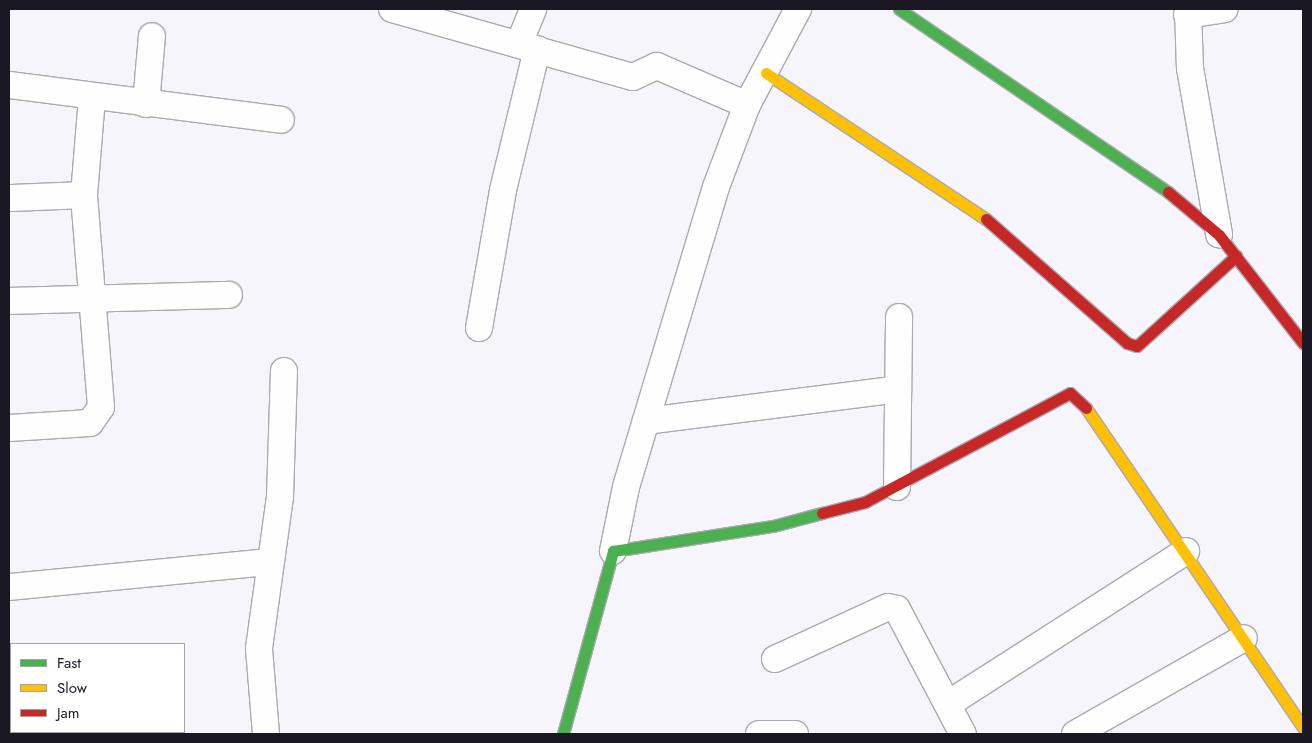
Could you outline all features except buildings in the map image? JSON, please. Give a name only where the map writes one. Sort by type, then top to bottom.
[{"type":"street","points":[[392,9],[633,76],[657,66],[747,105]]},
{"type":"street","points":[[479,328],[533,9]]},
{"type":"street","points":[[563,734],[646,421],[713,196],[747,105],[798,9]]},
{"type":"street","points":[[899,9],[1156,182],[1219,235],[1303,343]]},
{"type":"street","points":[[1219,235],[1198,126],[1188,12],[1225,9]]},
{"type":"street","points":[[146,104],[152,36]]},
{"type":"street","points":[[766,72],[980,214],[1128,343],[1137,346],[1147,340],[1236,256]]},
{"type":"street","points":[[9,85],[281,120]]},
{"type":"street","points":[[9,428],[77,426],[98,416],[102,407],[84,195],[92,97]]},
{"type":"street","points":[[9,198],[84,195]]},
{"type":"street","points":[[9,301],[229,295]]},
{"type":"street","points":[[897,487],[899,318]]},
{"type":"street","points":[[266,734],[259,648],[280,497],[284,371]]},
{"type":"street","points":[[646,421],[898,389]]},
{"type":"street","points":[[613,551],[826,515],[897,487],[1070,393],[1081,400],[1186,551],[1303,727]]},
{"type":"street","points":[[948,704],[1186,551]]},
{"type":"street","points":[[9,586],[270,562]]},
{"type":"street","points":[[775,659],[888,608],[897,608],[963,734]]},
{"type":"street","points":[[1075,734],[1244,638]]},
{"type":"street","points":[[759,734],[795,734]]},
{"type":"traffic: fast","points":[[899,9],[1168,192]]},
{"type":"traffic: fast","points":[[563,734],[613,551],[773,526],[822,513]]},
{"type":"traffic: slow","points":[[766,73],[986,219]]},
{"type":"traffic: slow","points":[[1086,408],[1303,727]]},
{"type":"traffic: jam","points":[[1168,192],[1219,235],[1303,343]]},
{"type":"traffic: jam","points":[[986,219],[1127,343],[1137,346],[1236,256]]},
{"type":"traffic: jam","points":[[822,513],[865,502],[1070,393],[1086,408]]}]
